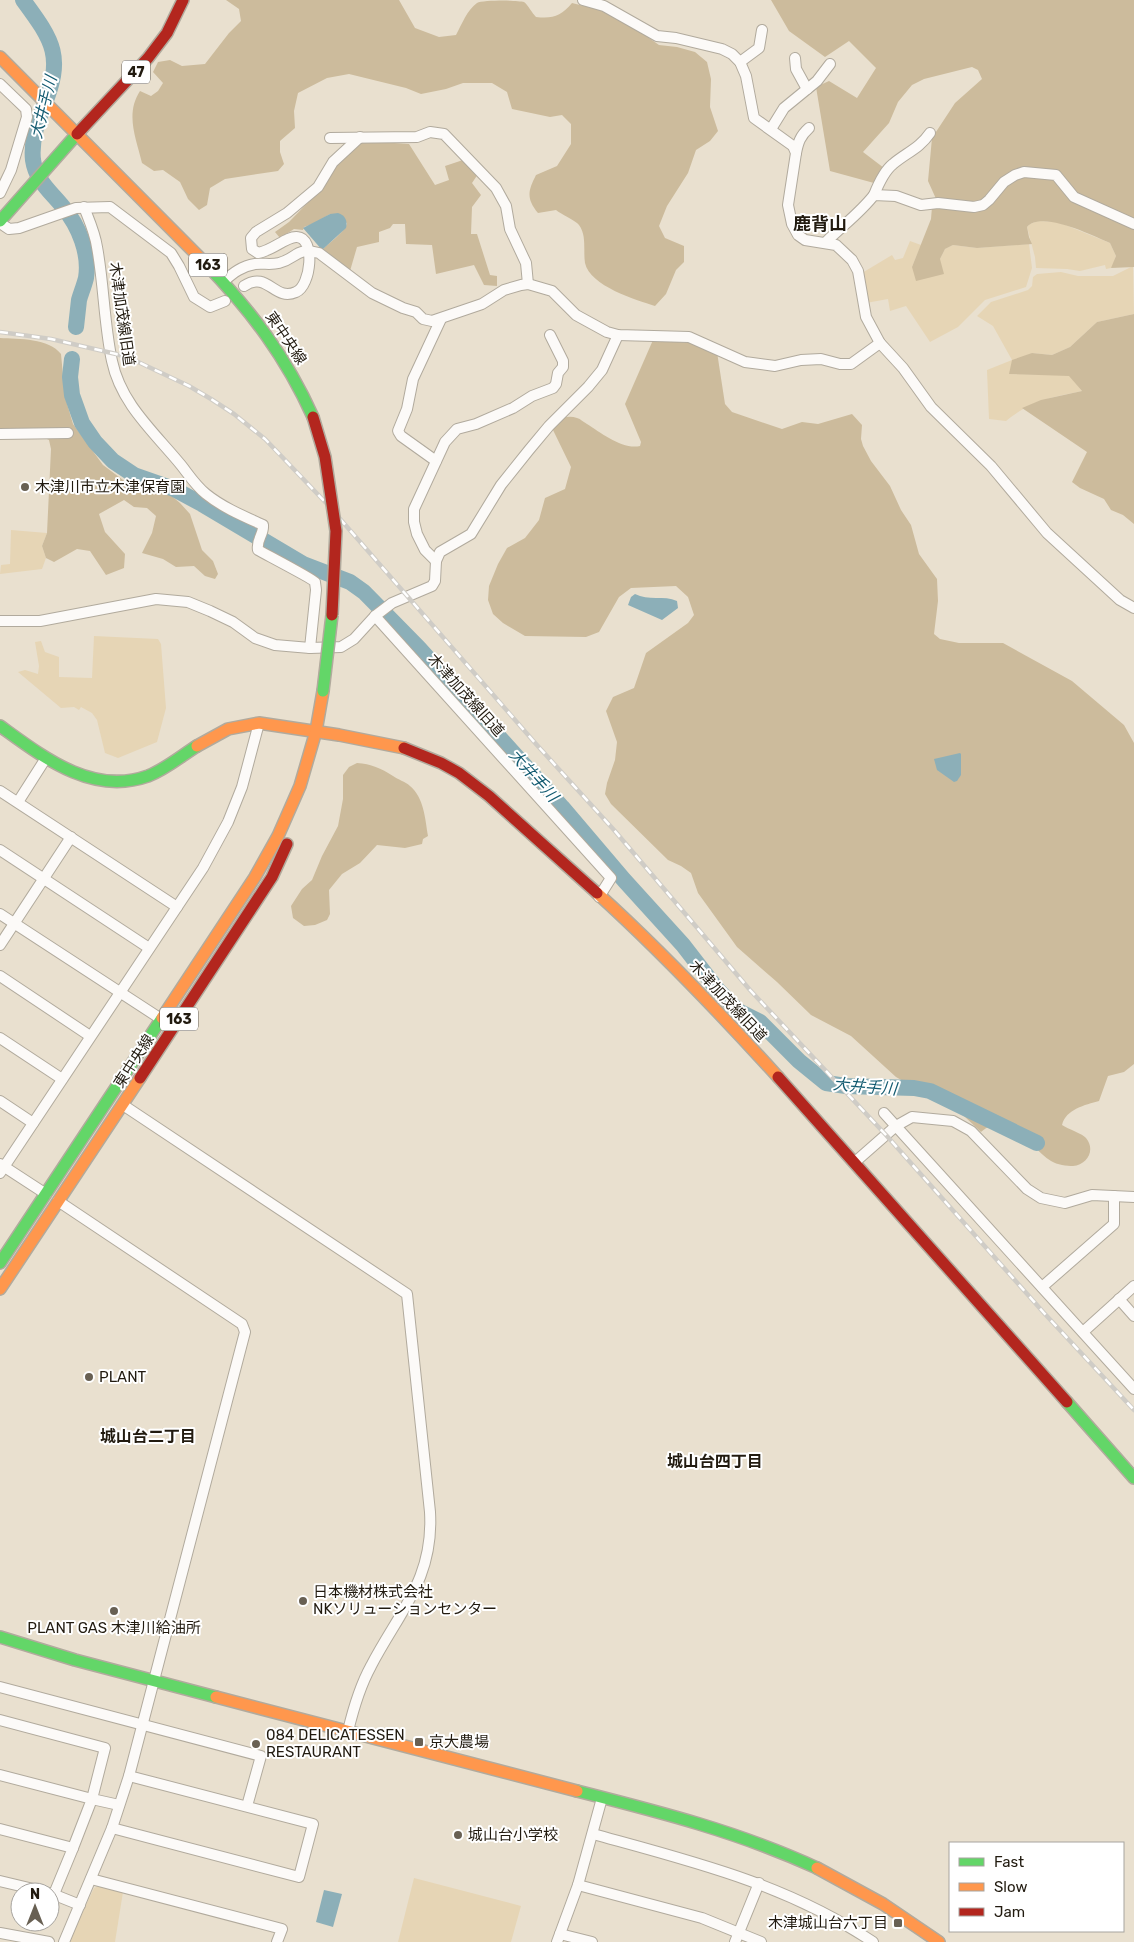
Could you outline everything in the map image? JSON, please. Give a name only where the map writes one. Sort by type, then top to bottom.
[{"type":"main road","name":"47","points":[[77,134],[148,58],[167,33],[183,0]]},
{"type":"main road","name":"東中央線","points":[[0,57],[224,281],[280,352],[293,374],[313,417],[325,457],[336,531],[334,598],[323,691],[316,731],[300,786],[278,836],[256,877],[0,1263]]},
{"type":"main road","points":[[0,222],[77,134]]},
{"type":"main road","points":[[0,726],[46,758],[76,775],[88,779],[112,782],[131,781],[148,776],[218,732],[246,724],[259,723],[316,731],[401,747],[459,773],[489,796],[599,897]]},
{"type":"main road","name":"東中央線","points":[[0,1289],[272,877],[300,812],[310,783],[319,749],[316,731]]},
{"type":"main road","name":"木津加茂線旧道","points":[[599,897],[716,1008],[855,1162],[1134,1478]]},
{"type":"main road","points":[[0,1637],[48,1653],[704,1824],[790,1854],[827,1871],[884,1903],[939,1942]]},
{"type":"street","points":[[584,0],[604,6],[658,36],[676,38],[722,49],[740,62],[748,84],[754,118],[794,146],[796,153]]},
{"type":"street","points":[[740,62],[759,48],[762,30]]},
{"type":"street","points":[[795,58],[796,69],[807,89]]},
{"type":"street","points":[[771,129],[784,108],[817,82],[830,64]]},
{"type":"street","points":[[0,84],[26,109],[27,117],[11,170],[0,193]]},
{"type":"street","points":[[809,128],[802,134],[799,140],[788,206],[792,224],[798,235],[805,240],[836,245],[844,251],[858,271],[866,317],[880,343],[903,368],[931,407],[991,466],[1047,532],[1120,600],[1134,608]]},
{"type":"street","points":[[330,138],[417,137],[430,132],[444,134],[496,188],[506,206],[510,229],[526,263],[528,284]]},
{"type":"street","points":[[826,242],[840,227],[865,207],[891,165],[915,150],[930,133]]},
{"type":"street","points":[[244,286],[250,281],[260,280],[279,293],[295,293],[302,289],[306,281],[309,257],[303,240],[295,237],[288,239],[275,248],[258,253],[252,249],[251,238],[256,232],[287,213],[318,187],[333,162],[360,137]]},
{"type":"street","points":[[874,195],[896,196],[921,204],[938,203],[974,207],[983,205],[1004,182],[1015,175],[1024,172],[1053,174],[1062,180],[1066,189],[1074,197],[1134,224]]},
{"type":"street","points":[[0,222],[9,229],[20,228],[80,208],[110,207],[134,227],[153,238],[170,253],[179,266],[194,297],[210,307],[225,301]]},
{"type":"street","name":"木津加茂線旧道","points":[[80,208],[94,232],[98,248],[112,361],[118,382],[130,404],[152,433],[200,488],[226,506],[262,525],[264,530],[257,542],[258,550],[310,578],[315,583],[316,590],[310,648]]},
{"type":"street","points":[[224,281],[244,267],[255,264],[276,264],[287,260],[297,253],[308,251],[319,253],[372,293],[416,312],[432,322],[460,310],[482,304],[504,290],[521,284],[528,284],[552,291],[576,315],[607,332],[618,335],[690,337],[744,362],[775,366],[801,360],[821,359],[840,364],[851,364],[880,343]]},
{"type":"street","points":[[420,316],[421,322],[433,338]]},
{"type":"street","points":[[436,461],[401,436],[398,431],[407,409],[413,379],[441,319]]},
{"type":"street","points":[[436,561],[425,550],[417,534],[414,522],[414,508],[445,442],[457,429],[476,424],[514,408],[532,396],[553,388],[556,384],[558,373],[563,367],[563,360],[550,334]]},
{"type":"street","points":[[0,621],[40,621],[156,599],[188,602],[233,622],[255,638],[275,645],[310,648],[341,647],[354,639],[375,616],[392,603],[432,586],[435,581],[436,561],[440,552],[471,534],[501,486],[534,444],[602,370],[618,335]]},
{"type":"street","points":[[0,434],[68,433]]},
{"type":"street","name":"木津加茂線旧道","points":[[375,616],[611,878],[599,897]]},
{"type":"street","points":[[46,1194],[1,1168],[33,1123],[202,868],[228,822],[242,786],[259,723]]},
{"type":"street","points":[[18,802],[46,758]]},
{"type":"street","points":[[0,791],[177,907]]},
{"type":"street","points":[[0,945],[71,838]]},
{"type":"street","points":[[0,850],[149,948]]},
{"type":"street","points":[[0,914],[120,990],[161,1019]]},
{"type":"street","points":[[0,976],[90,1036]]},
{"type":"street","points":[[0,1038],[62,1079]]},
{"type":"street","points":[[0,1101],[33,1123]]},
{"type":"street","points":[[123,1105],[407,1294],[430,1512],[430,1544],[426,1565],[418,1584],[370,1667],[360,1690],[348,1732]]},
{"type":"street","points":[[884,1113],[1134,1389]]},
{"type":"street","points":[[855,1162],[896,1126],[912,1116],[953,1121],[971,1131],[1027,1190],[1049,1201],[1065,1203],[1092,1195],[1134,1197]]},
{"type":"street","points":[[1042,1287],[1114,1224],[1114,1196]]},
{"type":"street","points":[[58,1201],[242,1324],[245,1332],[128,1776],[112,1828],[64,1942]]},
{"type":"street","points":[[1083,1332],[1134,1286]]},
{"type":"street","points":[[1119,1299],[1134,1316]]},
{"type":"street","points":[[0,1686],[260,1756],[247,1806]]},
{"type":"street","points":[[0,1720],[105,1748],[92,1799],[73,1848],[56,1882]]},
{"type":"street","points":[[0,1774],[119,1805]]},
{"type":"street","points":[[112,1828],[299,1877],[313,1824],[128,1776]]},
{"type":"street","points":[[592,1942],[559,1938],[578,1885],[602,1798]]},
{"type":"street","points":[[0,1829],[73,1848]]},
{"type":"street","points":[[593,1834],[710,1866],[759,1883],[831,1917],[873,1942]]},
{"type":"street","points":[[91,1879],[282,1929],[277,1942]]},
{"type":"street","points":[[737,1937],[759,1883]]},
{"type":"street","points":[[578,1885],[702,1918],[737,1937],[761,1942]]},
{"type":"street","points":[[60,1897],[80,1906]]},
{"type":"street","points":[[0,1933],[49,1942]]},
{"type":"shaded area","points":[[226,0],[399,0],[415,28],[439,37],[456,35],[470,9],[480,2],[524,2],[536,17],[542,18],[556,16],[572,3],[600,10],[639,31],[659,45],[695,52],[707,62],[711,79],[710,107],[718,131],[710,141],[696,150],[688,173],[667,206],[659,226],[665,238],[684,246],[684,262],[676,270],[666,294],[655,306],[626,296],[604,285],[595,279],[585,263],[584,238],[579,225],[556,210],[538,213],[530,199],[531,186],[536,175],[557,166],[571,144],[571,124],[562,115],[550,117],[512,109],[507,92],[492,83],[463,83],[421,94],[406,88],[349,74],[327,78],[298,93],[294,111],[295,128],[280,141],[280,152],[284,164],[278,171],[225,179],[210,188],[207,205],[199,210],[188,199],[180,182],[163,170],[154,171],[142,163],[133,126],[133,108],[140,91],[151,96],[158,91],[163,83],[153,72],[158,62],[170,60],[182,66],[205,64],[241,21],[239,9]]},
{"type":"shaded area","points":[[771,0],[1134,0],[1134,221],[1074,194],[1059,175],[1024,170],[982,203],[937,201],[928,181],[932,138],[955,103],[982,79],[978,70],[972,67],[924,79],[912,85],[898,102],[889,123],[863,152],[884,168],[874,183],[830,171],[816,87],[829,81],[857,98],[876,68],[849,41],[825,57],[789,31]]},
{"type":"shaded area","points":[[365,141],[409,144],[435,185],[449,180],[445,166],[463,160],[478,174],[472,183],[481,195],[472,207],[471,234],[477,234],[490,275],[497,276],[497,286],[484,285],[474,265],[436,274],[432,245],[406,244],[405,224],[393,224],[390,228],[379,232],[379,242],[357,247],[350,271],[322,250],[340,233],[347,223],[330,214],[304,227],[303,230],[294,229],[280,238],[275,232],[289,222],[324,186],[335,165],[356,146]]},
{"type":"shaded area","points":[[1023,175],[1055,180],[1134,226],[1134,267],[1111,268],[1116,256],[1110,243],[1068,226],[1044,221],[1027,227],[1032,244],[977,248],[953,245],[945,249],[940,259],[944,274],[916,281],[912,267],[931,219],[932,207],[968,210],[1004,185]]},
{"type":"shaded area","points":[[1038,221],[1058,222],[1110,243],[1116,256],[1113,265],[1111,268],[1106,269],[1105,265],[1080,271],[1036,268],[1027,227]]},
{"type":"shaded area","points":[[910,241],[921,245],[912,267],[940,259],[945,249],[953,245],[977,248],[1029,244],[1032,268],[1026,287],[985,300],[958,327],[930,342],[906,306],[890,311],[888,299],[866,303],[862,273],[892,255],[895,260],[903,258]]},
{"type":"shaded area","points":[[1133,266],[1134,314],[1097,322],[1070,347],[1052,355],[1032,353],[1009,374],[1069,375],[1082,391],[1033,404],[1006,421],[989,419],[987,370],[1012,360],[993,326],[977,316],[991,302],[1028,290],[1032,286],[1033,277],[1037,274],[1061,272],[1078,276],[1113,276]]},
{"type":"shaded area","points":[[1134,314],[1134,524],[1123,515],[1111,510],[1104,499],[1080,488],[1072,482],[1087,452],[1022,408],[1041,400],[1082,391],[1069,376],[1009,374],[1012,360],[1032,353],[1052,355],[1070,347],[1097,322]]},
{"type":"shaded area","points":[[0,338],[41,342],[56,349],[61,354],[65,397],[73,424],[103,465],[131,486],[168,493],[180,503],[190,514],[202,550],[213,561],[218,574],[215,579],[205,576],[194,566],[176,567],[163,559],[142,553],[152,533],[156,516],[147,508],[134,507],[124,500],[99,514],[105,532],[125,554],[124,568],[106,575],[90,551],[77,549],[54,562],[46,558],[42,546],[47,533],[51,449],[49,440],[45,438],[0,439]]},
{"type":"shaded area","points":[[653,340],[690,343],[717,352],[725,404],[732,412],[782,429],[802,422],[818,424],[852,414],[862,425],[861,439],[863,446],[871,461],[890,486],[901,510],[911,525],[919,554],[937,579],[938,601],[934,634],[940,639],[959,643],[1003,643],[1072,681],[1124,725],[1134,743],[1134,1064],[1124,1072],[1108,1076],[1099,1101],[1077,1108],[1064,1120],[1062,1125],[1084,1136],[1089,1143],[1090,1152],[1082,1163],[1073,1166],[1053,1162],[1011,1127],[1001,1124],[981,1132],[964,1116],[896,1077],[851,1036],[811,1015],[737,947],[698,893],[691,873],[668,860],[611,804],[605,794],[615,760],[617,742],[606,711],[613,697],[634,688],[646,653],[688,623],[694,615],[688,597],[676,586],[631,588],[619,597],[599,632],[586,637],[525,636],[503,623],[493,614],[488,600],[489,586],[507,548],[525,538],[539,520],[545,498],[565,489],[571,467],[553,430],[558,420],[565,417],[580,419],[619,443],[633,447],[640,446],[641,442],[625,404]]},
{"type":"shaded area","points":[[11,530],[47,533],[42,546],[46,558],[42,569],[0,574],[1,565],[10,564]]},
{"type":"shaded area","points":[[94,636],[158,639],[161,644],[166,708],[157,742],[118,758],[105,753],[97,720],[92,713],[81,707],[79,710],[74,707],[61,708],[18,672],[25,670],[38,674],[39,666],[35,642],[41,641],[45,652],[59,657],[59,677],[92,678]]},
{"type":"shaded area","points":[[357,763],[367,764],[380,769],[406,783],[415,791],[425,815],[428,836],[423,839],[422,844],[405,848],[377,845],[360,863],[342,874],[329,890],[330,914],[327,920],[315,925],[304,926],[293,918],[291,906],[302,889],[312,880],[338,826],[343,799],[343,775],[349,767]]},
{"type":"shaded area","points":[[414,1878],[521,1906],[511,1942],[398,1942]]},
{"type":"shaded area","points":[[99,1886],[123,1892],[115,1942],[69,1942],[94,1888]]},
{"type":"water","points":[[338,213],[345,219],[347,223],[346,228],[322,250],[303,228],[330,214]]},
{"type":"water","points":[[635,594],[645,597],[672,599],[677,601],[678,608],[662,620],[628,605],[631,597]]},
{"type":"water","points":[[960,753],[961,775],[954,782],[937,770],[934,759]]},
{"type":"water","points":[[324,1890],[342,1894],[333,1927],[316,1922]]},
{"type":"waterway","name":"大井手川","points":[[23,0],[42,27],[48,39],[54,62],[53,76],[35,134],[33,160],[37,174],[74,223],[85,250],[86,278],[79,300],[76,327]]},
{"type":"waterway","name":"大井手川","points":[[72,359],[70,377],[72,395],[82,423],[95,442],[113,461],[134,475],[174,489],[303,564],[350,582],[364,592],[419,648],[562,807],[624,880],[683,945],[717,989],[738,1011],[760,1022],[799,1061],[826,1083],[846,1086],[914,1088],[930,1091],[1037,1143]]},
{"type":"railway","points":[[0,332],[51,339],[116,354],[136,361],[189,386],[211,399],[234,414],[265,439],[328,505],[536,744],[614,830],[750,990],[886,1135],[1044,1313],[1134,1410]]},
{"type":"traffic: fast","points":[[0,221],[77,134]]},
{"type":"traffic: fast","points":[[206,264],[267,336],[303,395],[313,417]]},
{"type":"traffic: fast","points":[[323,691],[332,615]]},
{"type":"traffic: fast","points":[[0,726],[51,761],[88,777],[107,781],[127,781],[148,776],[197,746]]},
{"type":"traffic: fast","points":[[0,1263],[162,1018]]},
{"type":"traffic: fast","points":[[1067,1402],[1134,1478]]},
{"type":"traffic: fast","points":[[0,1637],[75,1660],[216,1697]]},
{"type":"traffic: fast","points":[[577,1791],[729,1833],[817,1868]]},
{"type":"traffic: slow","points":[[0,57],[206,264]]},
{"type":"traffic: slow","points":[[162,1018],[255,877],[278,836],[300,786],[316,731],[323,691]]},
{"type":"traffic: slow","points":[[197,746],[228,729],[259,723],[339,735],[404,748]]},
{"type":"traffic: slow","points":[[597,893],[690,983],[778,1077]]},
{"type":"traffic: slow","points":[[0,1289],[140,1078]]},
{"type":"traffic: slow","points":[[216,1697],[577,1791]]},
{"type":"traffic: slow","points":[[817,1868],[883,1904],[939,1942]]},
{"type":"traffic: jam","points":[[77,134],[148,58],[167,33],[183,0]]},
{"type":"traffic: jam","points":[[313,417],[325,457],[336,531],[332,615]]},
{"type":"traffic: jam","points":[[404,748],[441,763],[459,773],[489,796],[597,893]]},
{"type":"traffic: jam","points":[[140,1078],[272,877],[287,844]]},
{"type":"traffic: jam","points":[[778,1077],[1067,1402]]},
{"type":"place","name":"木津川市立木津保育園","points":[[25,487]]},
{"type":"place","name":"PLANT","points":[[89,1377]]},
{"type":"place","name":"日本機材株式会社 NKソリューションセンター","points":[[303,1601]]},
{"type":"place","name":"PLANT GAS 木津川給油所","points":[[114,1611]]},
{"type":"place","name":"京大農場","points":[[419,1742]]},
{"type":"place","name":"084 DELICATESSEN RESTAURANT","points":[[256,1744]]},
{"type":"place","name":"城山台小学校","points":[[458,1835]]},
{"type":"place","name":"木津城山台六丁目","points":[[898,1923]]},
{"type":"district","name":"鹿背山","points":[[820,224]]},
{"type":"district","name":"城山台二丁目","points":[[148,1436]]},
{"type":"district","name":"城山台四丁目","points":[[715,1461]]}]
